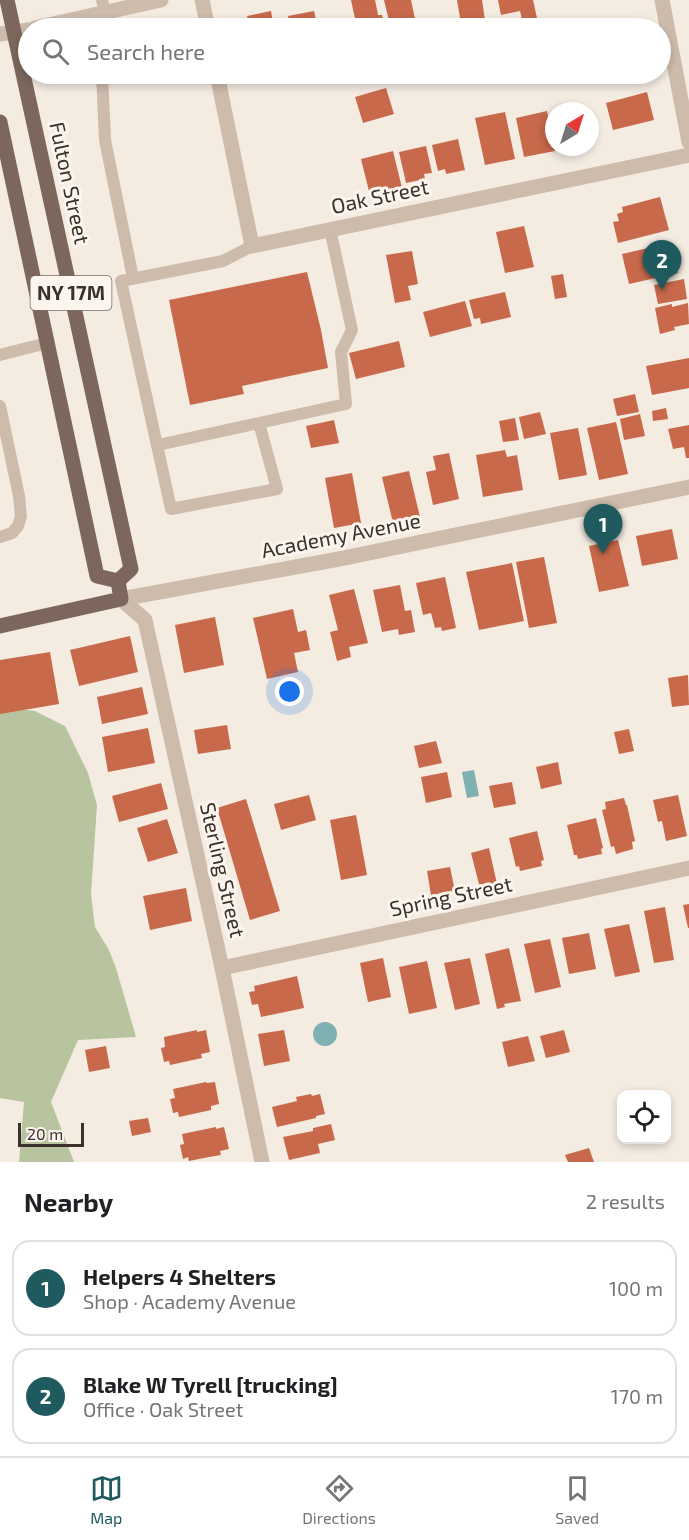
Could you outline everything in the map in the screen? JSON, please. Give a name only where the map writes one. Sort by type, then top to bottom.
[{"type":"main road","name":"Fulton Street","points":[[8,0],[18,50]]},
{"type":"main road","name":"Fulton Street","points":[[25,84],[131,569],[118,581]]},
{"type":"main road","name":"NY 17M","points":[[0,122],[97,576],[118,581]]},
{"type":"main road","points":[[118,581],[121,598]]},
{"type":"main road","name":"Academy Avenue","points":[[0,626],[121,598]]},
{"type":"street","points":[[66,18],[104,6],[161,0]]},
{"type":"street","points":[[202,0],[205,18]]},
{"type":"street","points":[[662,0],[665,18]]},
{"type":"street","points":[[671,47],[689,142]]},
{"type":"street","points":[[219,84],[252,246]]},
{"type":"street","name":"Oak Street","points":[[252,246],[689,154]]},
{"type":"street","name":"Academy Avenue","points":[[121,598],[339,559],[689,487]]},
{"type":"street","name":"Sterling Street","points":[[121,598],[145,620],[222,968],[262,1162]]},
{"type":"street","name":"Spring Street","points":[[222,968],[689,868]]},
{"type":"lane","points":[[102,84],[105,140],[133,278]]},
{"type":"lane","points":[[158,445],[346,404],[341,352],[352,330],[330,230]]},
{"type":"lane","points":[[252,246],[223,261],[121,281],[171,509],[277,489],[259,423]]},
{"type":"lane","points":[[0,355],[47,343]]},
{"type":"lane","points":[[0,406],[20,496],[21,516],[18,526],[12,533],[0,537]]},
{"type":"green space","points":[[5,707],[35,711],[65,726],[88,773],[97,805],[91,894],[95,927],[109,950],[116,968],[136,1037],[78,1040],[51,1102],[74,1162],[19,1162],[24,1102],[0,1098],[0,709]]},
{"type":"water","points":[[474,770],[479,796],[467,798],[462,772]]},
{"type":"water","points":[[325,1022],[330,1023],[336,1029],[336,1039],[330,1045],[325,1046],[320,1045],[314,1039],[313,1034],[314,1029],[320,1023]]},
{"type":"building","points":[[351,0],[375,0],[378,15],[382,15],[383,18],[355,18]]},
{"type":"building","points":[[384,0],[411,0],[415,18],[388,18]]},
{"type":"building","points":[[457,0],[482,0],[485,18],[460,18]]},
{"type":"building","points":[[498,0],[533,0],[537,18],[522,18],[520,11],[501,15]]},
{"type":"building","points":[[271,11],[272,18],[248,18],[247,16]]},
{"type":"building","points":[[314,11],[316,18],[288,18],[288,16]]},
{"type":"building","points":[[386,88],[394,114],[363,123],[355,97]]},
{"type":"building","points":[[647,92],[654,120],[613,130],[606,103]]},
{"type":"building","points":[[545,111],[545,153],[524,157],[516,118]]},
{"type":"building","points":[[505,112],[515,159],[485,165],[475,118]]},
{"type":"building","points":[[458,139],[465,170],[446,174],[445,169],[438,171],[432,145]]},
{"type":"building","points":[[426,146],[432,173],[424,174],[425,179],[406,183],[399,152]]},
{"type":"building","points":[[393,151],[403,192],[371,199],[361,159]]},
{"type":"building","points":[[660,197],[669,230],[618,243],[613,222],[619,221],[617,214],[623,212],[622,207]]},
{"type":"building","points":[[524,226],[534,267],[505,273],[496,232]]},
{"type":"building","points":[[657,246],[659,252],[673,249],[678,273],[629,284],[622,254]]},
{"type":"building","points":[[412,251],[418,284],[408,286],[411,300],[395,303],[386,255]]},
{"type":"building","points":[[307,272],[328,368],[242,386],[244,394],[190,405],[169,300]]},
{"type":"building","points":[[563,274],[567,297],[555,299],[551,276]]},
{"type":"building","points":[[684,279],[687,299],[658,304],[654,285]]},
{"type":"building","points":[[505,292],[511,317],[481,324],[480,318],[474,319],[469,300]]},
{"type":"building","points":[[465,301],[472,326],[430,337],[423,312]]},
{"type":"building","points":[[688,303],[689,324],[674,327],[675,330],[660,334],[655,308]]},
{"type":"building","points":[[399,341],[405,367],[356,379],[349,353]]},
{"type":"building","points":[[689,358],[689,388],[652,395],[646,366]]},
{"type":"building","points":[[635,394],[639,412],[617,416],[613,399]]},
{"type":"building","points":[[666,408],[668,419],[653,421],[652,411]]},
{"type":"building","points":[[540,412],[546,434],[524,439],[519,417]]},
{"type":"building","points":[[640,414],[645,436],[624,440],[620,419]]},
{"type":"building","points":[[515,418],[519,440],[503,442],[499,421]]},
{"type":"building","points":[[334,420],[339,443],[311,448],[306,426]]},
{"type":"building","points":[[616,422],[628,474],[599,480],[587,428]]},
{"type":"building","points":[[689,425],[689,458],[686,458],[684,447],[673,449],[668,429]]},
{"type":"building","points":[[578,428],[587,475],[559,480],[550,433]]},
{"type":"building","points":[[505,450],[507,457],[517,455],[523,490],[483,497],[476,455]]},
{"type":"building","points":[[449,453],[459,499],[433,505],[426,472],[436,470],[433,456]]},
{"type":"building","points":[[409,471],[420,517],[393,523],[382,477]]},
{"type":"building","points":[[352,473],[361,523],[334,528],[325,478]]},
{"type":"building","points":[[672,529],[678,559],[642,566],[636,536]]},
{"type":"building","points":[[618,540],[629,586],[599,592],[589,546]]},
{"type":"building","points":[[544,557],[557,623],[529,628],[516,562]]},
{"type":"building","points":[[512,563],[524,621],[479,630],[466,572]]},
{"type":"building","points":[[445,577],[456,628],[442,631],[441,627],[435,628],[431,613],[423,615],[416,583]]},
{"type":"building","points":[[400,585],[405,611],[411,610],[415,632],[399,635],[398,629],[382,632],[373,590]]},
{"type":"building","points":[[354,589],[368,643],[349,647],[351,657],[337,661],[330,632],[338,630],[329,595]]},
{"type":"building","points":[[293,609],[298,632],[306,630],[310,650],[294,653],[298,672],[267,679],[253,618]]},
{"type":"building","points":[[215,617],[224,665],[184,673],[175,625]]},
{"type":"building","points":[[130,636],[138,672],[79,686],[70,650]]},
{"type":"building","points":[[50,652],[59,704],[0,714],[0,660]]},
{"type":"building","points":[[688,675],[689,705],[672,707],[668,678]]},
{"type":"building","points":[[142,687],[148,714],[102,724],[97,697]]},
{"type":"building","points":[[227,725],[231,749],[198,754],[194,730]]},
{"type":"building","points":[[148,728],[155,763],[108,772],[102,737]]},
{"type":"building","points":[[629,729],[634,751],[619,754],[614,732]]},
{"type":"building","points":[[436,741],[442,763],[419,768],[414,746]]},
{"type":"building","points":[[558,762],[562,784],[541,789],[536,767]]},
{"type":"building","points":[[447,772],[452,797],[426,803],[421,777]]},
{"type":"building","points":[[512,782],[516,804],[494,808],[489,786]]},
{"type":"building","points":[[161,783],[168,809],[119,822],[112,796]]},
{"type":"building","points":[[309,795],[316,820],[281,830],[274,804]]},
{"type":"building","points":[[678,795],[687,836],[666,841],[662,821],[658,822],[653,800]]},
{"type":"building","points":[[624,798],[635,841],[632,842],[633,849],[616,854],[614,846],[611,847],[602,810],[606,809],[605,802]]},
{"type":"building","points":[[246,799],[280,911],[250,920],[217,808]]},
{"type":"building","points":[[356,815],[367,875],[341,880],[330,820]]},
{"type":"building","points":[[596,818],[603,848],[601,849],[602,854],[578,859],[577,855],[574,855],[567,825]]},
{"type":"building","points":[[167,819],[178,853],[148,862],[137,828]]},
{"type":"building","points":[[537,831],[544,860],[541,861],[542,866],[520,871],[519,866],[516,867],[509,838]]},
{"type":"building","points":[[489,848],[497,884],[480,888],[471,853]]},
{"type":"building","points":[[450,867],[455,891],[431,895],[427,871]]},
{"type":"building","points":[[186,888],[192,921],[150,930],[143,896]]},
{"type":"building","points":[[689,904],[689,928],[688,928],[683,905]]},
{"type":"building","points":[[665,907],[674,960],[654,963],[644,911]]},
{"type":"building","points":[[629,924],[640,972],[615,977],[604,929]]},
{"type":"building","points":[[589,933],[596,969],[569,974],[562,938]]},
{"type":"building","points":[[550,939],[561,987],[535,993],[524,944]]},
{"type":"building","points":[[509,948],[521,1001],[504,1004],[505,1007],[497,1009],[485,954]]},
{"type":"building","points":[[383,958],[391,997],[368,1002],[360,963]]},
{"type":"building","points":[[470,958],[480,1004],[455,1010],[444,963]]},
{"type":"building","points":[[427,961],[437,1008],[409,1014],[399,967]]},
{"type":"building","points":[[297,976],[304,1008],[261,1017],[258,1004],[252,1005],[249,992],[255,991],[254,986]]},
{"type":"building","points":[[197,1030],[197,1032],[206,1030],[210,1052],[201,1054],[202,1058],[170,1065],[169,1061],[164,1062],[161,1048],[165,1047],[164,1037]]},
{"type":"building","points":[[284,1030],[290,1061],[264,1066],[258,1034]]},
{"type":"building","points":[[564,1030],[570,1052],[546,1058],[540,1036]]},
{"type":"building","points":[[528,1036],[535,1061],[508,1067],[502,1042]]},
{"type":"building","points":[[106,1046],[110,1068],[89,1072],[85,1050]]},
{"type":"building","points":[[215,1082],[219,1104],[211,1106],[211,1110],[179,1117],[178,1112],[173,1113],[170,1099],[175,1098],[173,1089]]},
{"type":"building","points":[[311,1094],[312,1096],[320,1094],[325,1114],[277,1127],[272,1107],[297,1101],[296,1097]]},
{"type":"building","points":[[148,1118],[151,1132],[132,1136],[129,1121]]},
{"type":"building","points":[[331,1124],[335,1140],[318,1144],[320,1153],[289,1160],[283,1137],[313,1131],[313,1128]]},
{"type":"building","points":[[216,1127],[216,1129],[224,1127],[229,1149],[220,1151],[221,1155],[189,1161],[188,1157],[183,1159],[180,1145],[184,1144],[182,1134]]},
{"type":"building","points":[[589,1148],[594,1162],[568,1162],[565,1155]]},
{"type":"place","name":"Blake W Tyrell [trucking]","points":[[662,290]]},
{"type":"place","name":"Helpers 4 Shelters","points":[[603,554]]}]
